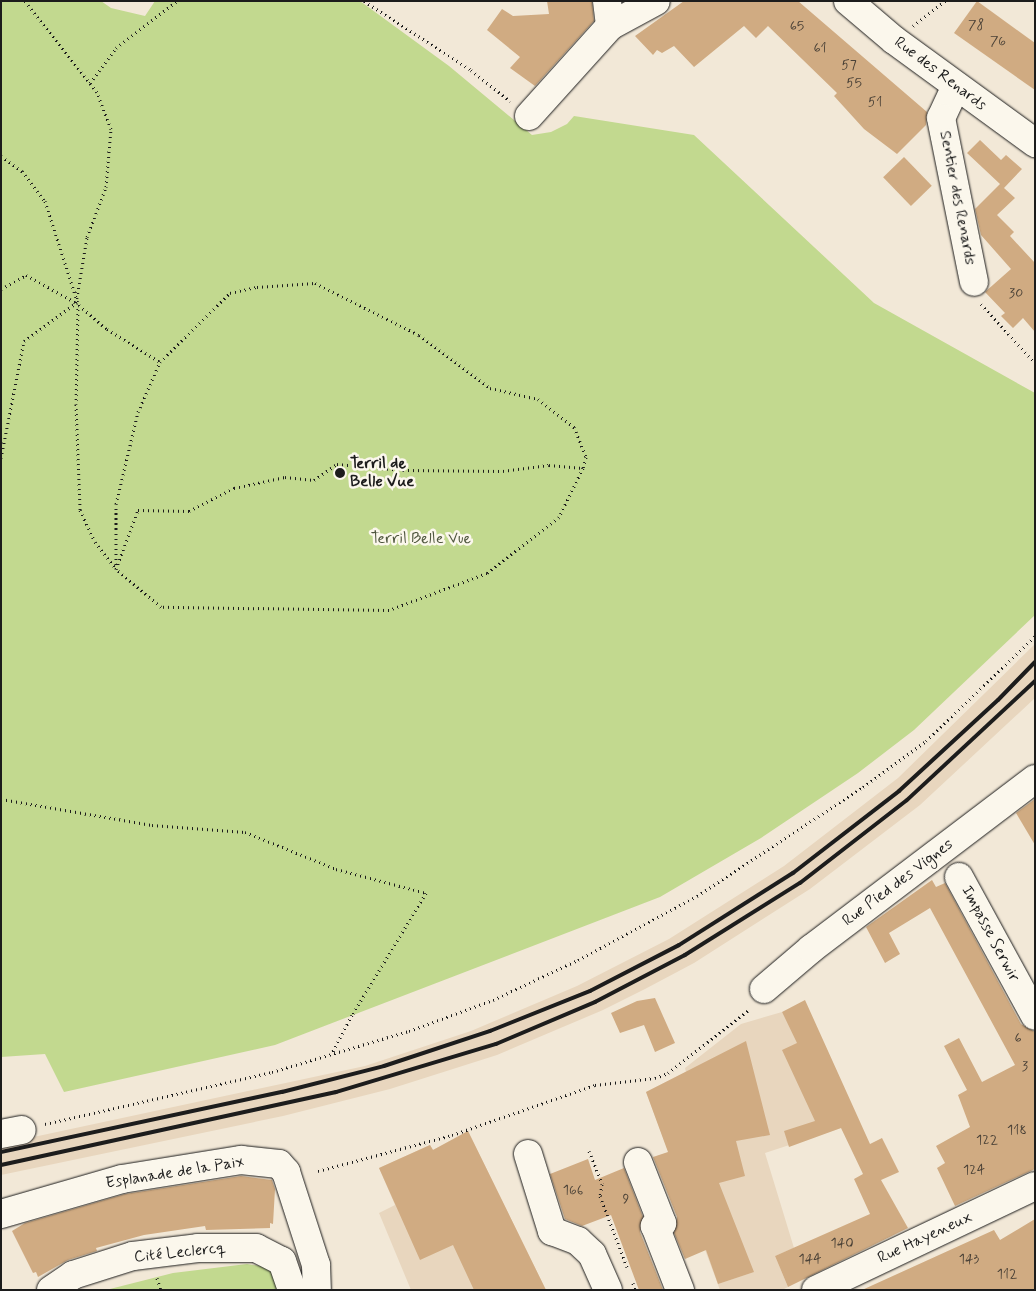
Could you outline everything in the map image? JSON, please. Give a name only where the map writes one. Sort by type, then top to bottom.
[{"type":"street","points":[[528,116],[609,14],[656,1]]},
{"type":"street","name":"Rue des Renards","points":[[848,1],[894,40],[1035,143]]},
{"type":"street","name":"Sentier des Renards","points":[[956,86],[942,118],[974,282]]},
{"type":"street","name":"Rue Pied des Vignes","points":[[764,989],[811,949],[1035,779]]},
{"type":"street","name":"Impasse Serwir","points":[[960,877],[1035,1016]]},
{"type":"street","points":[[528,1154],[552,1231],[578,1242],[592,1254],[620,1286]]},
{"type":"street","name":"Esplanade de la Paix","points":[[1,1214],[122,1179],[241,1160],[279,1164],[286,1172],[316,1265],[317,1290]]},
{"type":"street","points":[[638,1162],[662,1223],[655,1226],[680,1290]]},
{"type":"street","name":"Rue Hayeneux","points":[[816,1290],[1035,1186]]},
{"type":"street","name":"Cité Leclercq","points":[[50,1290],[73,1275],[133,1256],[198,1248],[256,1248],[282,1261],[292,1290]]},
{"type":"path","points":[[25,1],[97,92],[111,128],[106,187],[87,237],[77,304],[76,404],[80,510],[95,542],[116,569],[161,606],[389,610],[487,573],[559,517],[583,468],[586,457],[574,427],[538,399],[490,388],[418,335],[315,283],[257,287],[230,293],[160,362],[138,412],[116,504],[116,569]]},
{"type":"path","points":[[90,83],[116,48],[177,1]]},
{"type":"path","points":[[364,1],[471,70],[528,116]]},
{"type":"path","points":[[894,40],[945,1]]},
{"type":"path","points":[[1,156],[22,171],[45,201],[77,304]]},
{"type":"path","points":[[1,290],[26,275],[77,304],[107,329],[160,362]]},
{"type":"path","points":[[974,282],[978,301],[1035,363]]},
{"type":"path","points":[[1,458],[24,341],[77,304]]},
{"type":"path","points":[[116,569],[138,510],[189,511],[234,488],[285,477],[314,480],[337,464],[403,470],[504,472],[549,465],[583,468]]},
{"type":"path","points":[[12,1132],[272,1072],[332,1054],[493,1000],[578,960],[697,896],[808,824],[926,741],[1035,636]]},
{"type":"path","points":[[1,799],[152,825],[245,832],[336,869],[426,893],[352,1015],[332,1054]]},
{"type":"path","points":[[318,1171],[452,1135],[595,1085],[655,1078],[668,1073],[755,1004],[764,989]]},
{"type":"path","points":[[589,1151],[602,1184],[600,1196],[629,1273]]},
{"type":"path","points":[[157,1277],[161,1290]]},
{"type":"path","points":[[620,1286],[635,1290]]},
{"type":"shaded area","points":[[1035,644],[1035,698],[920,805],[810,889],[694,963],[645,989],[603,1010],[497,1055],[390,1089],[283,1116],[1,1175],[1,1144],[365,1066],[471,1031],[577,986],[669,939],[784,866],[898,778]]},
{"type":"shaded area","points":[[782,1012],[841,1128],[765,1153],[794,1248],[775,1256],[788,1287],[782,1290],[720,1290],[646,1092],[686,1072],[685,1068],[741,1024]]},
{"type":"shaded area","points":[[468,1131],[546,1290],[411,1290],[379,1213],[395,1205],[379,1168],[430,1145],[433,1150]]},
{"type":"green space","name":"Terril Belle Vue","points":[[1,1],[101,1],[111,8],[145,16],[155,1],[360,1],[449,66],[532,135],[551,132],[567,124],[574,116],[694,135],[874,303],[1035,393],[1035,615],[914,730],[858,773],[761,838],[660,897],[275,1045],[64,1092],[45,1054],[1,1057]]},
{"type":"green space","points":[[247,1264],[273,1268],[284,1290],[106,1290],[173,1273]]},
{"type":"building","points":[[547,1],[592,1],[594,21],[535,86],[510,68],[520,57],[487,30],[502,9],[513,16],[549,14]]},
{"type":"building","points":[[684,1],[798,1],[927,112],[926,125],[897,154],[864,129],[834,96],[837,93],[768,26],[756,38],[744,26],[694,67],[674,46],[662,53],[657,50],[653,55],[635,36]]},
{"type":"building","points":[[977,1],[1035,43],[1035,90],[954,33]]},
{"type":"building","points":[[980,140],[1001,160],[1006,155],[1022,169],[1004,188],[1015,198],[997,215],[1014,232],[1010,236],[1035,263],[1035,332],[1023,318],[1013,328],[1001,316],[1005,313],[985,292],[1011,269],[981,235],[975,209],[1000,184],[967,153]]},
{"type":"building","points":[[904,157],[932,186],[911,206],[883,177]]},
{"type":"building","points":[[1035,799],[1035,845],[1016,813]]},
{"type":"building","points":[[932,880],[936,887],[945,883],[1021,1024],[1035,1032],[1035,1169],[955,1206],[937,1168],[945,1163],[936,1146],[970,1127],[958,1095],[967,1090],[944,1046],[959,1038],[982,1082],[1015,1065],[930,908],[889,933],[900,954],[885,963],[866,927]]},
{"type":"building","points":[[655,998],[675,1043],[655,1052],[644,1025],[620,1033],[611,1013],[637,1001]]},
{"type":"building","points":[[805,1000],[870,1144],[882,1138],[899,1172],[881,1180],[908,1228],[788,1287],[775,1256],[870,1214],[854,1179],[863,1174],[841,1128],[789,1147],[784,1131],[815,1121],[782,1050],[797,1043],[782,1012]]},
{"type":"building","points":[[746,1041],[770,1135],[736,1141],[745,1176],[719,1183],[754,1272],[718,1284],[706,1250],[685,1259],[674,1233],[677,1217],[653,1157],[668,1152],[646,1092]]},
{"type":"building","points":[[468,1131],[546,1290],[474,1290],[453,1245],[420,1260],[379,1168],[430,1145],[433,1150]]},
{"type":"building","points":[[588,1159],[595,1180],[624,1168],[643,1217],[640,1232],[663,1290],[639,1290],[611,1215],[582,1226],[565,1219],[550,1174]]},
{"type":"building","points":[[241,1176],[272,1180],[275,1189],[273,1224],[270,1223],[270,1228],[206,1230],[205,1226],[144,1235],[96,1248],[97,1251],[68,1260],[38,1277],[36,1272],[33,1273],[12,1231],[25,1223],[125,1194]]},
{"type":"building","points":[[1035,1219],[1035,1290],[862,1290],[994,1230],[1000,1240]]},
{"type":"railway","points":[[1,1152],[282,1092],[384,1066],[490,1031],[590,991],[679,945],[793,873],[899,791],[998,700],[1035,662]]},
{"type":"railway","points":[[1,1165],[336,1092],[496,1044],[595,1002],[685,955],[800,883],[907,800],[1035,681]]},
{"type":"place","name":"Terril de Belle Vue","points":[[340,473]]}]
